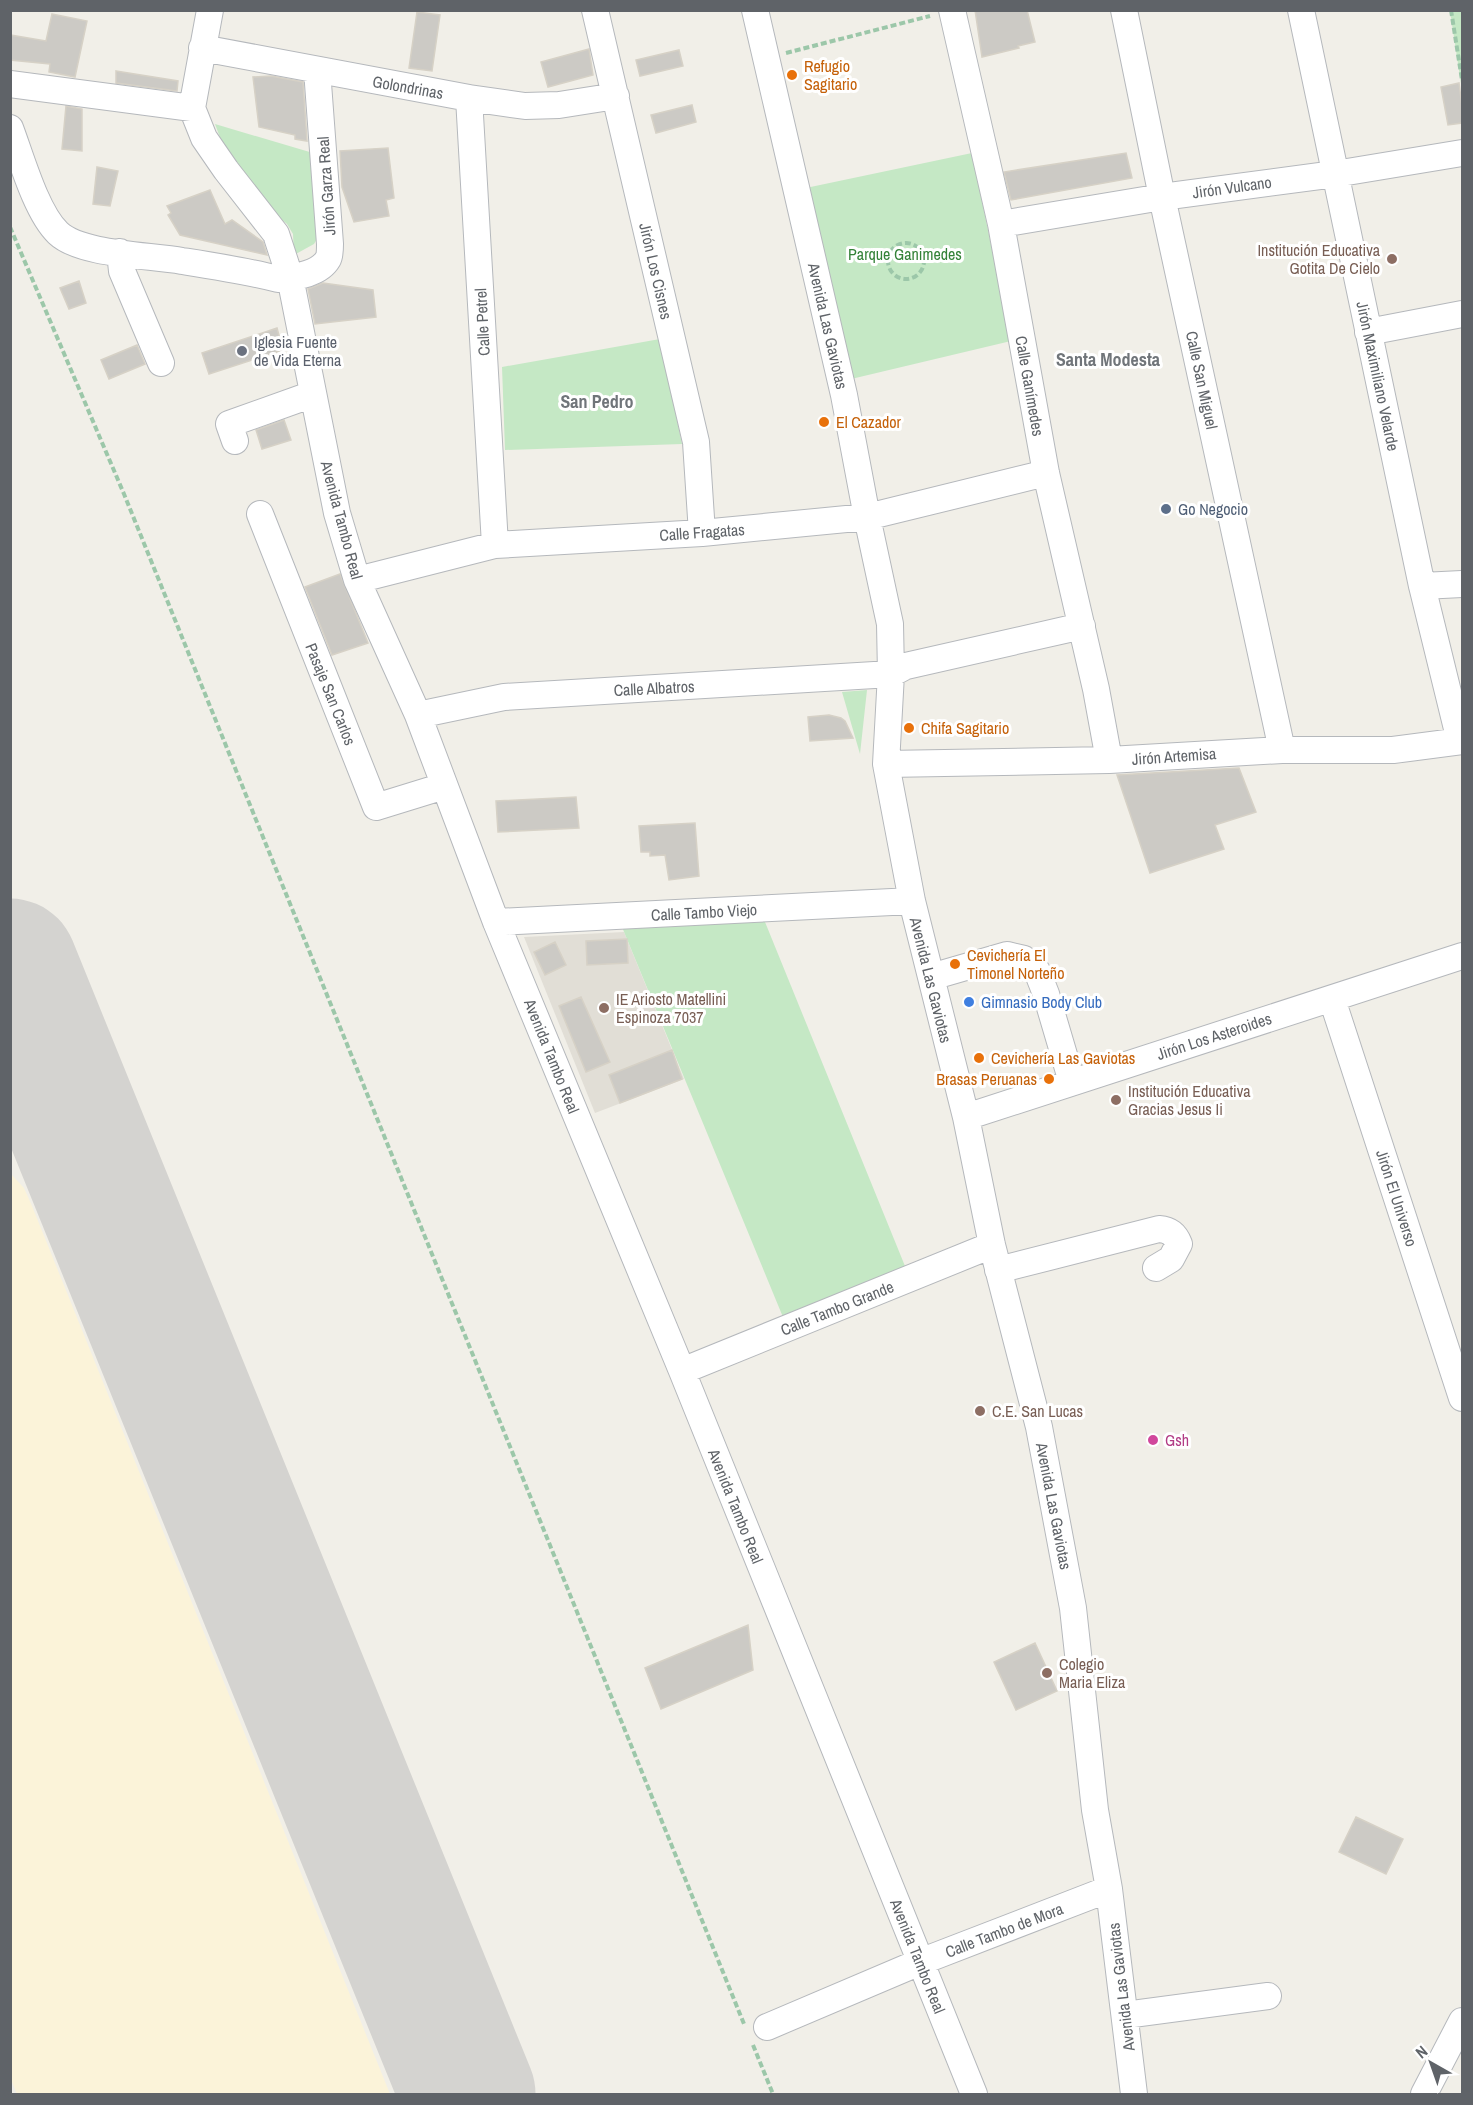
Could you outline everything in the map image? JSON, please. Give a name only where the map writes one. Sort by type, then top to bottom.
[{"type":"street","points":[[10,84],[192,108],[210,10]]},
{"type":"street","name":"Jirón Los Cisnes","points":[[595,10],[696,442],[702,533]]},
{"type":"street","name":"Avenida Las Gaviotas","points":[[755,10],[844,395],[890,624],[891,674],[886,764],[912,901],[966,1117],[998,1270],[1039,1427],[1073,1608],[1095,1809],[1109,1889],[1134,2094]]},
{"type":"street","name":"Calle San Miguel","points":[[1124,10],[1162,197],[1282,750]]},
{"type":"street","name":"Jirón Maximiliano Velarde","points":[[1301,10],[1422,586],[1461,741]]},
{"type":"street","name":"Calle Ganímedes","points":[[945,12],[1001,224],[1046,474],[1096,689],[1109,760]]},
{"type":"street","name":"Golondrinas","points":[[202,48],[470,98],[525,106],[559,105],[616,96]]},
{"type":"street","name":"Jirón Garza Real","points":[[290,277],[319,269],[328,259],[330,244],[317,70]]},
{"type":"street","name":"Calle Petrel","points":[[470,98],[495,545]]},
{"type":"street","name":"Avenida Tambo Real","points":[[192,108],[204,138],[276,234],[290,277],[337,513],[357,580],[418,715],[496,922],[682,1371],[974,2094]]},
{"type":"street","points":[[10,128],[42,210],[58,233],[79,245],[278,279],[290,277]]},
{"type":"street","name":"Jirón Vulcano","points":[[1001,224],[1162,197],[1335,174],[1462,153]]},
{"type":"street","points":[[120,252],[122,271],[161,363]]},
{"type":"street","points":[[1368,332],[1462,314]]},
{"type":"street","points":[[235,441],[229,424],[313,394]]},
{"type":"street","name":"Calle Fragatas","points":[[357,580],[495,545],[702,533],[867,517],[1046,474]]},
{"type":"street","name":"Pasaje San Carlos","points":[[260,514],[376,807],[444,786]]},
{"type":"street","points":[[1422,586],[1462,584]]},
{"type":"street","name":"Calle Albatros","points":[[418,715],[504,697],[891,674],[906,666],[1082,626]]},
{"type":"street","name":"Jirón Artemisa","points":[[886,764],[1109,760],[1282,750],[1393,750],[1461,741]]},
{"type":"street","name":"Calle Tambo Viejo","points":[[496,922],[912,901]]},
{"type":"street","points":[[931,977],[1007,955],[1024,959],[1037,971],[1046,994],[1072,1082]]},
{"type":"street","name":"Jirón Los Asteroides","points":[[966,1117],[1462,956]]},
{"type":"street","name":"Jirón El Universo","points":[[1332,999],[1462,1398]]},
{"type":"street","points":[[998,1270],[1159,1229],[1169,1230],[1175,1235],[1179,1244],[1171,1259],[1156,1268]]},
{"type":"street","name":"Calle Tambo Grande","points":[[682,1371],[992,1245]]},
{"type":"street","name":"Calle Tambo de Mora","points":[[754,2032],[920,1962],[1109,1889]]},
{"type":"street","points":[[1125,2015],[1268,1996]]},
{"type":"street","points":[[1424,2094],[1462,2021]]},
{"type":"path","points":[[1451,10],[1462,80]]},
{"type":"path","points":[[765,58],[945,12]]},
{"type":"path","points":[[10,227],[124,494],[754,2032],[773,2094]]},
{"type":"path","points":[[901,244],[915,246],[924,256],[921,271],[910,278],[898,277],[890,268],[889,256],[901,244]]},
{"type":"shaded area","name":"IE Ariosto Matellini Espinoza 7037","points":[[624,932],[684,1079],[595,1113],[524,937]]},
{"type":"green space","points":[[1450,11],[1462,11],[1462,90]]},
{"type":"green space","points":[[215,124],[313,153],[320,234],[314,244],[294,255],[293,234],[287,224],[265,205],[228,159]]},
{"type":"green space","name":"Parque Ganimedes","points":[[972,153],[1011,341],[847,380],[801,189]]},
{"type":"green space","points":[[660,339],[682,444],[505,450],[502,367]]},
{"type":"green space","points":[[867,690],[860,754],[842,692]]},
{"type":"green space","points":[[765,922],[907,1271],[785,1322],[622,927]]},
{"type":"sand","points":[[11,1174],[24,1188],[32,1206],[390,2094],[17,2094],[10,2077]]},
{"type":"building","points":[[975,10],[1027,10],[1035,42],[982,57]]},
{"type":"building","points":[[417,12],[440,15],[432,71],[409,68]]},
{"type":"building","points":[[52,14],[87,21],[75,77],[49,72],[50,64],[10,60],[10,35],[46,41]]},
{"type":"building","points":[[589,49],[593,75],[548,87],[541,62]]},
{"type":"building","points":[[679,50],[683,66],[640,76],[636,60]]},
{"type":"building","points":[[116,71],[178,81],[177,91],[116,83]]},
{"type":"building","points":[[271,76],[303,82],[307,141],[295,139],[295,135],[259,127],[253,77]]},
{"type":"building","points":[[1459,83],[1462,123],[1448,125],[1441,87]]},
{"type":"building","points":[[692,105],[696,122],[656,133],[651,115]]},
{"type":"building","points":[[66,106],[82,109],[82,151],[62,149]]},
{"type":"building","points":[[388,148],[394,198],[386,200],[389,216],[354,222],[342,187],[340,151]]},
{"type":"building","points":[[1126,153],[1132,178],[1011,200],[1004,172]]},
{"type":"building","points":[[97,167],[118,171],[110,206],[93,204]]},
{"type":"building","points":[[210,190],[225,224],[232,220],[263,242],[267,255],[180,235],[168,215],[171,213],[167,206]]},
{"type":"building","points":[[79,281],[86,303],[69,309],[60,288]]},
{"type":"building","points":[[323,283],[373,290],[376,317],[315,324],[308,289]]},
{"type":"building","name":"Iglesia Fuente de Vida Eterna","points":[[277,328],[283,350],[209,374],[202,353]]},
{"type":"building","points":[[137,345],[145,364],[109,379],[101,360]]},
{"type":"building","points":[[284,420],[291,440],[262,449],[256,430]]},
{"type":"building","points":[[340,574],[368,643],[332,655],[305,587]]},
{"type":"building","points":[[829,715],[845,721],[853,738],[810,741],[808,717]]},
{"type":"building","points":[[1239,768],[1256,812],[1215,825],[1224,849],[1150,873],[1117,775]]},
{"type":"building","points":[[576,797],[579,828],[498,832],[496,801]]},
{"type":"building","points":[[695,823],[699,876],[669,880],[665,855],[650,856],[650,852],[641,852],[639,826]]},
{"type":"building","points":[[627,939],[628,963],[587,965],[586,941]]},
{"type":"building","points":[[555,942],[566,965],[545,975],[534,952]]},
{"type":"building","points":[[581,997],[610,1062],[586,1072],[559,1006]]},
{"type":"building","points":[[672,1050],[682,1079],[620,1103],[609,1075]]},
{"type":"building","points":[[748,1625],[753,1670],[661,1709],[645,1668]]},
{"type":"building","points":[[1035,1643],[1057,1691],[1016,1710],[994,1662]]},
{"type":"building","points":[[1356,1817],[1403,1839],[1386,1874],[1339,1852]]},
{"type":"taxiway","points":[[10,1066],[26,1034],[29,1013]]},
{"type":"taxiway","points":[[10,1106],[34,1109],[63,1130],[88,1157]]},
{"type":"runway","points":[[10,966],[468,2094]]},
{"type":"place","name":"Refugio Sagitario","points":[[792,75]]},
{"type":"place","name":"Institución Educativa Gotita De Cielo","points":[[1392,259]]},
{"type":"place","name":"Iglesia Fuente de Vida Eterna","points":[[242,351]]},
{"type":"place","name":"El Cazador","points":[[824,422]]},
{"type":"place","name":"Go Negocio","points":[[1166,509]]},
{"type":"place","name":"Chifa Sagitario","points":[[909,728]]},
{"type":"place","name":"Cevichería El Timonel Norteño","points":[[955,964]]},
{"type":"place","name":"Gimnasio Body Club","points":[[969,1002]]},
{"type":"place","name":"IE Ariosto Matellini Espinoza 7037","points":[[604,1008]]},
{"type":"place","name":"Cevichería Las Gaviotas","points":[[979,1058]]},
{"type":"place","name":"Brasas Peruanas","points":[[1049,1079]]},
{"type":"place","name":"Institución Educativa Gracias Jesus Ii","points":[[1116,1100]]},
{"type":"place","name":"C.E. San Lucas","points":[[980,1411]]},
{"type":"place","name":"Gsh","points":[[1153,1440]]},
{"type":"place","name":"Colegio Maria Eliza","points":[[1047,1673]]},
{"type":"district","name":"Santa Modesta","points":[[1108,359]]},
{"type":"district","name":"San Pedro","points":[[597,401]]}]
